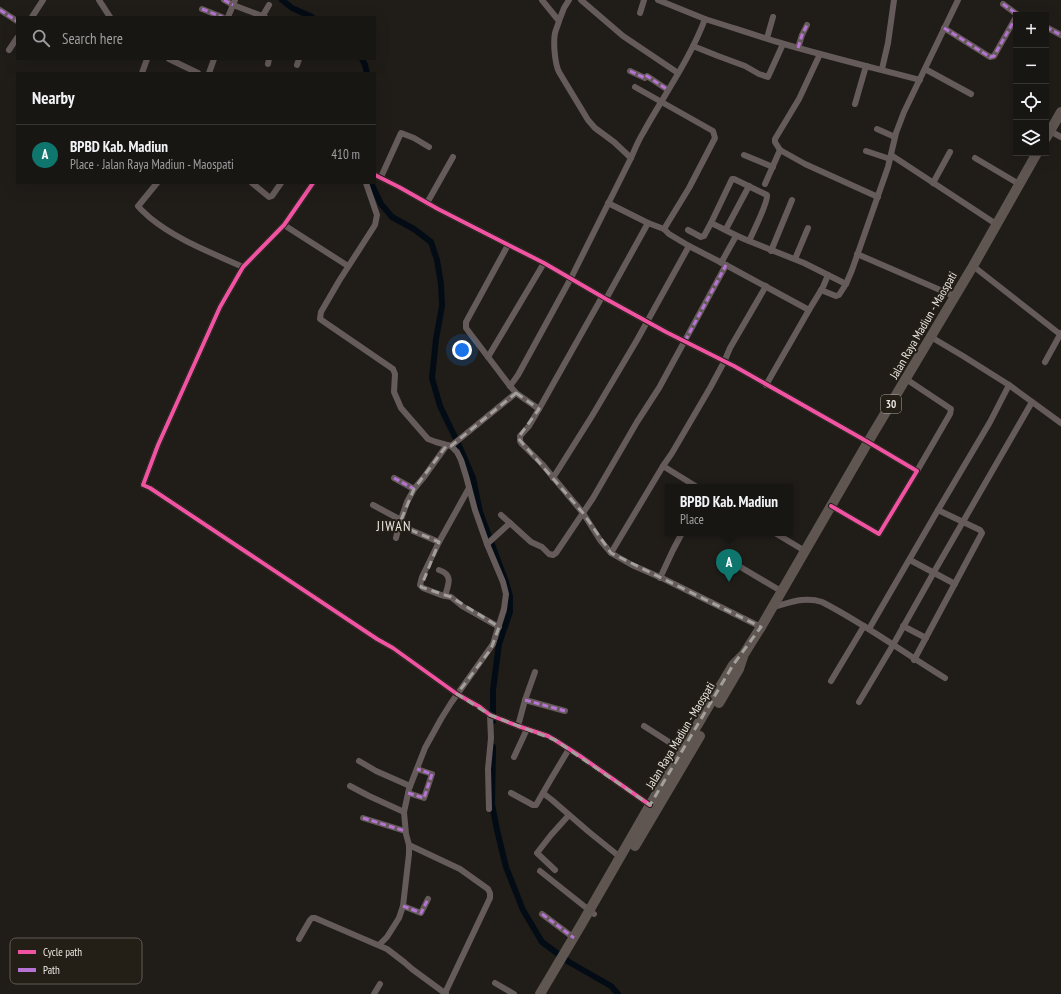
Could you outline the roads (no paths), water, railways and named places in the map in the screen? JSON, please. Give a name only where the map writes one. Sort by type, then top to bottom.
[{"type":"highway","points":[[1049,132],[1061,112]]},
{"type":"highway","name":"Jalan Raya Madiun - Maospati","points":[[546,994],[574,938],[592,912],[620,857],[650,805],[683,751],[739,669],[744,654],[931,337],[1035,156]]},
{"type":"highway","name":"Jalan Raya Madiun - Maospati","points":[[540,994],[563,960],[592,912],[704,722]]},
{"type":"street","points":[[33,16],[43,0]]},
{"type":"street","points":[[99,0],[109,16]]},
{"type":"street","points":[[224,0],[234,2],[261,16]]},
{"type":"street","points":[[542,0],[559,21]]},
{"type":"street","points":[[569,0],[564,8],[555,35],[555,59],[559,72],[588,120],[595,128],[614,142],[631,158]]},
{"type":"street","points":[[581,0],[623,36],[678,73]]},
{"type":"street","points":[[640,13],[644,0]]},
{"type":"street","points":[[658,0],[705,19],[783,44],[920,80]]},
{"type":"street","points":[[882,69],[888,43],[894,0]]},
{"type":"street","points":[[821,290],[839,296],[846,284],[878,196],[895,137],[904,112],[958,0]]},
{"type":"street","points":[[228,16],[234,2]]},
{"type":"street","points":[[1003,4],[1013,13]]},
{"type":"street","points":[[264,16],[269,5]]},
{"type":"street","points":[[202,9],[220,16]]},
{"type":"street","points":[[0,10],[16,20]]},
{"type":"street","points":[[767,38],[773,17]]},
{"type":"street","points":[[510,386],[518,375],[571,278],[642,134],[678,73],[705,19]]},
{"type":"street","points":[[944,28],[992,57],[1013,23]]},
{"type":"street","points":[[798,48],[807,25]]},
{"type":"street","points":[[1049,29],[1061,35]]},
{"type":"street","points":[[8,50],[16,39]]},
{"type":"street","points":[[692,46],[745,66],[768,77],[783,44]]},
{"type":"street","points":[[820,54],[799,99],[775,139],[775,142],[780,150],[804,164],[878,196]]},
{"type":"street","points":[[142,72],[148,60]]},
{"type":"street","points":[[171,60],[196,72]]},
{"type":"street","points":[[209,72],[214,60]]},
{"type":"street","points":[[855,104],[866,66]]},
{"type":"street","points":[[925,69],[971,94]]},
{"type":"street","points":[[630,71],[646,78],[647,76],[668,90]]},
{"type":"street","points":[[636,87],[713,131],[715,135],[715,138],[689,188],[664,230]]},
{"type":"street","points":[[877,129],[895,137]]},
{"type":"street","points":[[429,148],[414,138],[401,133],[377,176],[544,263],[604,298],[734,366],[917,471]]},
{"type":"street","points":[[1049,134],[1061,137]]},
{"type":"street","points":[[765,184],[780,150]]},
{"type":"street","points":[[866,151],[890,157],[934,183],[996,224]]},
{"type":"street","points":[[934,183],[950,152]]},
{"type":"street","points":[[744,155],[773,168]]},
{"type":"street","points":[[427,203],[453,157]]},
{"type":"street","points":[[975,158],[1019,184]]},
{"type":"street","points":[[688,230],[703,237],[732,179],[734,179],[768,196],[749,241]]},
{"type":"street","points":[[156,184],[138,206],[140,209],[173,234],[243,267]]},
{"type":"street","points":[[253,184],[269,197],[272,196],[280,184]]},
{"type":"street","points":[[312,184],[284,225],[243,267],[220,307],[158,445],[143,485],[150,488],[393,648],[457,694],[480,707],[491,716],[548,736],[650,805]]},
{"type":"street","points":[[366,184],[377,215],[375,225],[348,266],[321,312],[320,319],[393,369],[395,374],[394,392],[400,408],[428,439],[449,446],[457,452],[461,460],[475,510],[503,582],[506,594],[504,609],[495,640],[441,719],[425,748],[410,786],[404,812],[405,831],[409,845],[403,906],[400,918],[390,933],[379,945]]},
{"type":"street","points":[[726,229],[749,186]]},
{"type":"street","points":[[771,251],[792,200]]},
{"type":"street","points":[[608,203],[648,224],[664,230],[689,246],[809,310]]},
{"type":"street","points":[[711,223],[726,229],[736,236],[771,251],[795,259],[846,284]]},
{"type":"street","points":[[648,224],[529,426],[520,436],[520,441],[537,458],[583,513],[600,540],[611,553],[632,565],[706,599],[761,627]]},
{"type":"street","points":[[284,225],[348,266]]},
{"type":"street","points":[[795,259],[808,228]]},
{"type":"street","points":[[501,516],[531,542],[542,547],[549,554],[553,555],[556,553],[583,513],[686,341],[724,264],[736,236]]},
{"type":"street","points":[[508,245],[466,322],[466,328],[516,393],[539,409]]},
{"type":"street","points":[[553,478],[637,340],[689,246]]},
{"type":"street","points":[[857,254],[954,296]]},
{"type":"street","points":[[488,357],[544,263]]},
{"type":"street","points":[[972,266],[1061,334],[1045,362]]},
{"type":"street","points":[[766,385],[821,290],[828,275]]},
{"type":"street","points":[[611,553],[672,452],[766,286]]},
{"type":"street","points":[[931,337],[1009,385],[1061,423]]},
{"type":"street","points":[[831,506],[879,534],[917,471],[950,414],[951,409],[906,379]]},
{"type":"street","points":[[831,681],[910,560],[990,422],[1009,385]]},
{"type":"street","points":[[396,538],[407,502],[414,489],[449,446],[516,393]]},
{"type":"street","points":[[859,702],[1032,402]]},
{"type":"street","points":[[663,466],[692,484]]},
{"type":"street","points":[[394,478],[414,489]]},
{"type":"street","points":[[469,488],[439,542],[420,585],[423,588],[451,597],[462,606],[499,627]]},
{"type":"street","points":[[373,505],[400,522],[439,542]]},
{"type":"street","points":[[914,660],[982,533],[980,530],[938,510]]},
{"type":"street","points":[[488,544],[510,523]]},
{"type":"street","points":[[660,578],[680,536]]},
{"type":"street","points":[[780,536],[805,551]]},
{"type":"street","points":[[910,560],[955,584]]},
{"type":"street","points":[[732,562],[782,591]]},
{"type":"street","points":[[439,570],[445,572],[449,578],[445,596]]},
{"type":"street","points":[[773,607],[804,599],[815,600],[831,607],[867,628],[914,660],[945,678]]},
{"type":"street","points":[[904,626],[926,638]]},
{"type":"street","points":[[518,726],[535,672]]},
{"type":"street","points":[[525,700],[565,711]]},
{"type":"street","points":[[490,809],[488,769],[491,716]]},
{"type":"street","points":[[644,726],[683,751]]},
{"type":"street","points":[[514,758],[527,729]]},
{"type":"street","points":[[511,793],[534,806],[536,805],[569,749]]},
{"type":"street","points":[[359,761],[376,771],[410,786]]},
{"type":"street","points":[[408,793],[424,798],[426,794],[432,774],[417,769]]},
{"type":"street","points":[[350,786],[404,812]]},
{"type":"street","points":[[543,794],[620,857]]},
{"type":"street","points":[[555,870],[537,853],[570,815]]},
{"type":"street","points":[[363,818],[405,831]]},
{"type":"street","points":[[299,939],[310,920],[315,918],[379,945],[395,955],[446,994],[487,905],[490,898],[490,893],[488,889],[460,869],[409,845]]},
{"type":"street","points":[[540,871],[592,912]]},
{"type":"street","points":[[403,906],[421,913],[428,899]]},
{"type":"street","points":[[542,914],[574,938]]},
{"type":"street","points":[[495,983],[514,994]]},
{"type":"street","points":[[374,994],[380,984]]},
{"type":"waterway","points":[[282,0],[292,8],[310,16]]},
{"type":"waterway","points":[[362,60],[367,72]]},
{"type":"waterway","points":[[371,184],[381,204],[392,217],[414,229],[431,242],[437,260],[441,284],[442,306],[436,339],[432,378],[440,406],[455,437]]},
{"type":"waterway","points":[[458,443],[473,478],[480,512],[510,596],[510,612],[499,644],[493,690],[493,721]]},
{"type":"waterway","points":[[493,747],[492,804],[506,867],[523,910],[542,942],[569,962],[611,986],[618,994]]},
{"type":"place","name":"BPBD Kab. Madiun","points":[[729,582]]},
{"type":"district","name":"JIWAN","points":[[394,526]]}]
